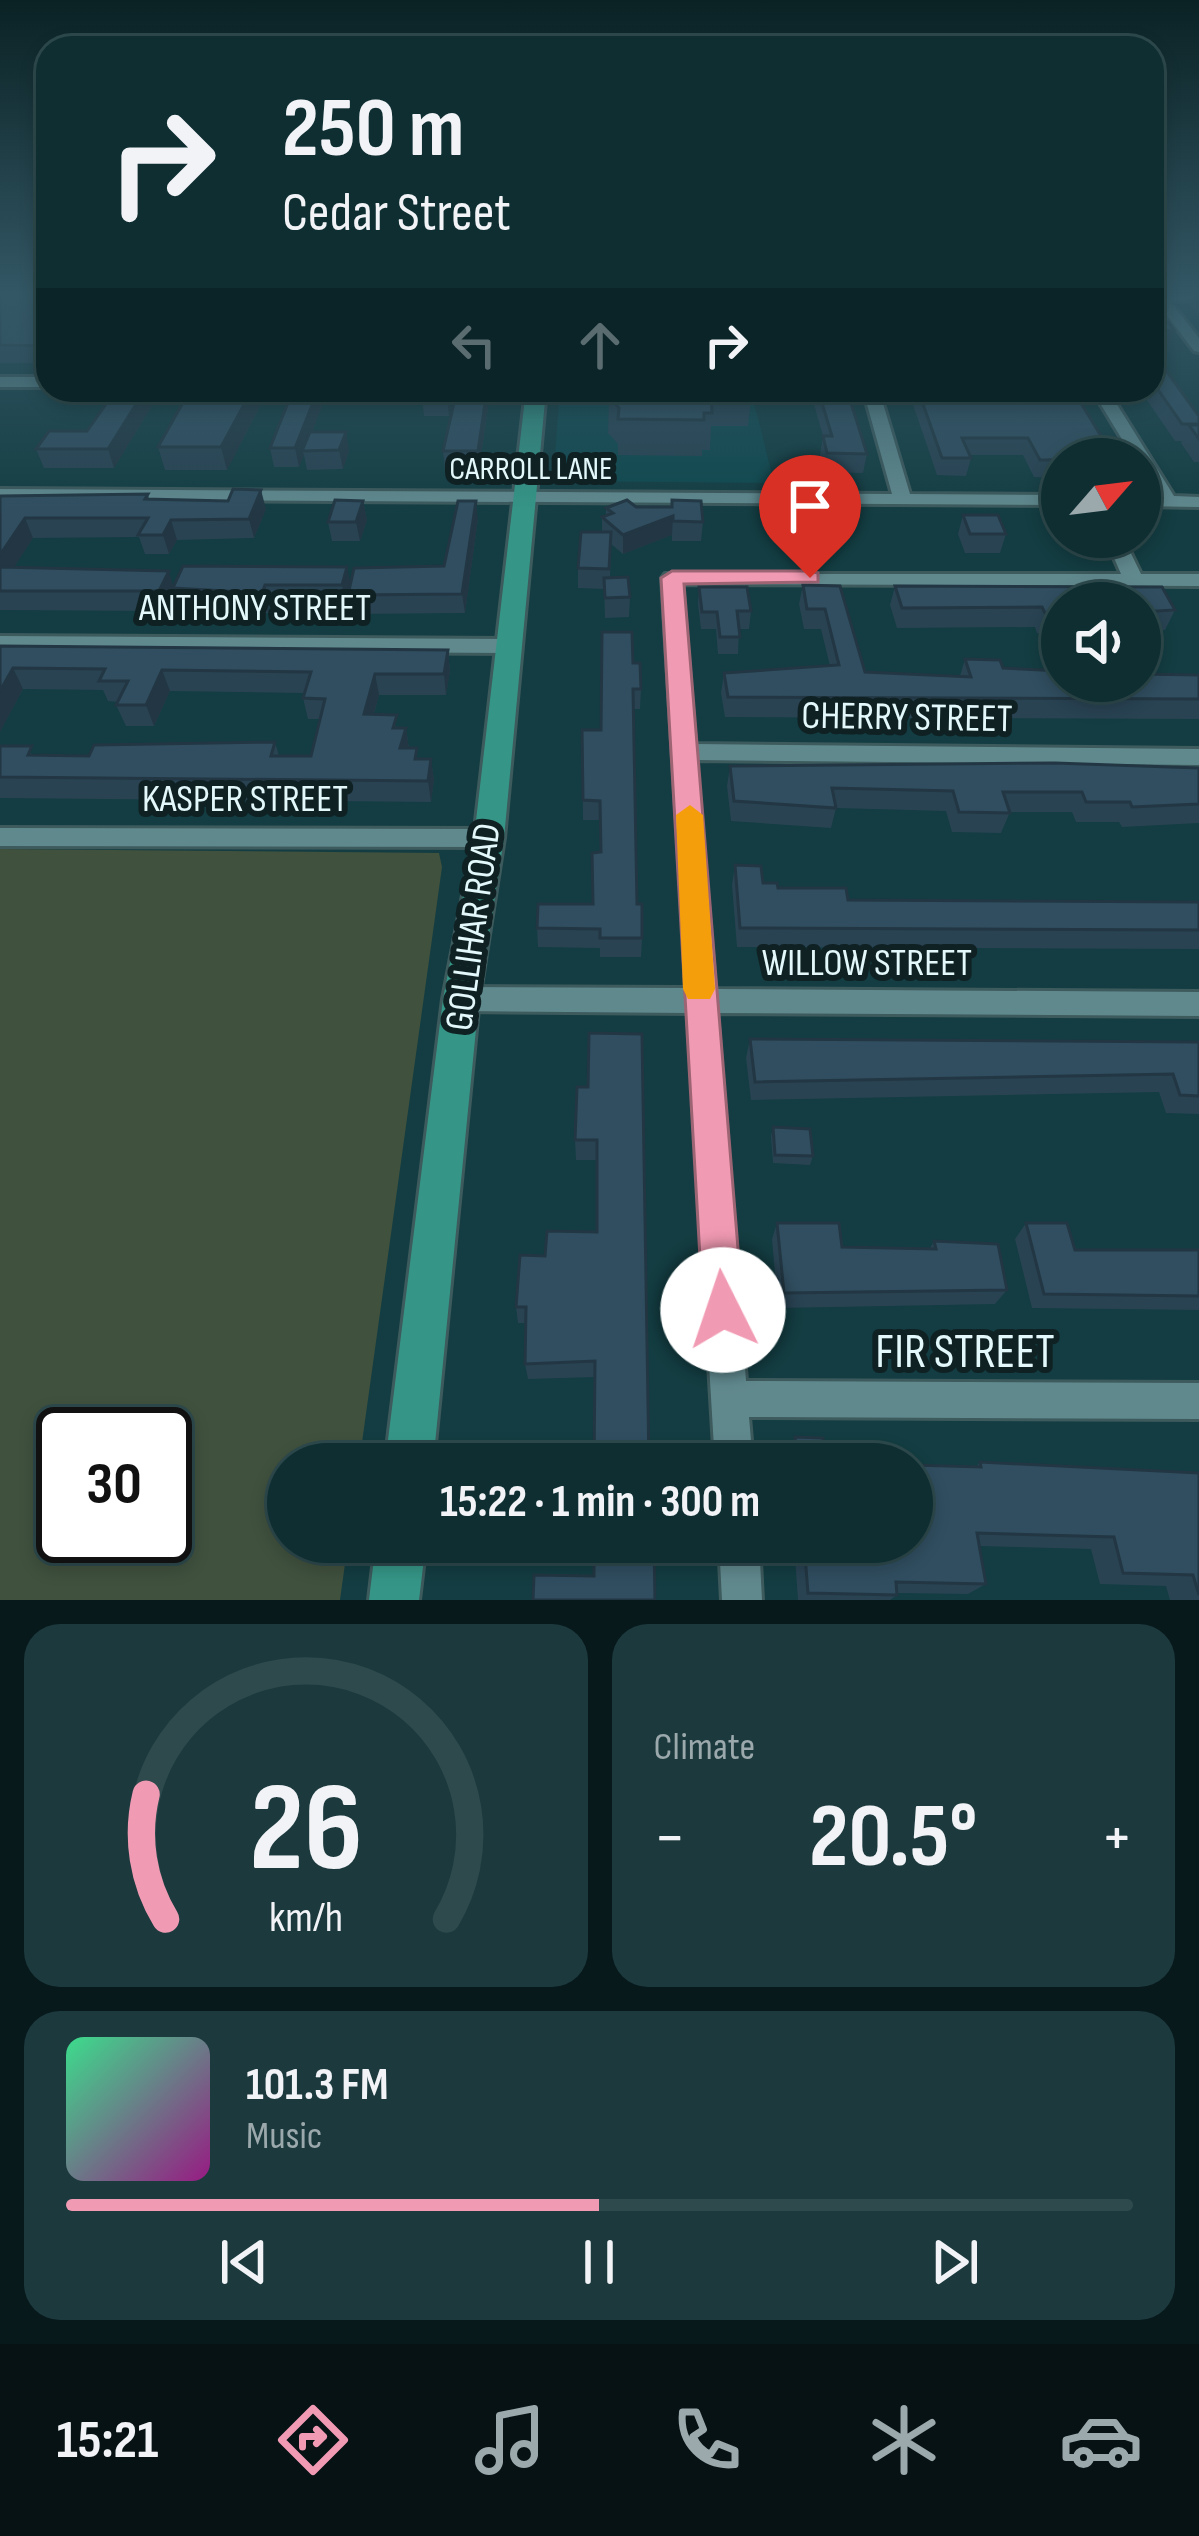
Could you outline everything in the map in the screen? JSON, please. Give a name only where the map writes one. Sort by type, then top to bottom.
[{"type":"main road","name":"GOLLIHAR ROAD","points":[[411,1443],[461,999],[489,838],[535,402]]},
{"type":"main road","points":[[394,1600],[398,1563]]},
{"type":"street","points":[[0,382],[36,382]]},
{"type":"street","points":[[874,402],[903,500]]},
{"type":"street","points":[[1107,402],[1169,502]]},
{"type":"street","name":"CARROLL LANE","points":[[0,494],[1041,500]]},
{"type":"street","points":[[1161,502],[1199,502]]},
{"type":"street","points":[[1124,558],[1133,578]]},
{"type":"street","points":[[733,1443],[672,578],[1199,580]]},
{"type":"street","name":"ANTHONY STREET","points":[[0,643],[509,646]]},
{"type":"street","name":"CHERRY STREET","points":[[686,752],[1199,757]]},
{"type":"street","name":"KASPER STREET","points":[[0,837],[489,838]]},
{"type":"street","name":"WILLOW STREET","points":[[461,999],[1199,1004]]},
{"type":"street","name":"FIR STREET","points":[[730,1399],[1199,1401]]},
{"type":"street","points":[[740,1563],[742,1600]]},
{"type":"shaded area","points":[[559,402],[754,402],[774,483],[553,481]]},
{"type":"green space","points":[[0,849],[439,853],[442,867],[362,1443],[267,1443],[267,1563],[345,1563],[340,1600],[0,1600]]},
{"type":"building","points":[[1164,368],[1199,416],[1199,424],[1182,424],[1164,398]]},
{"type":"building","points":[[108,402],[137,402],[108,449],[36,449],[49,431],[87,431]]},
{"type":"building","points":[[183,402],[245,402],[221,447],[158,447]]},
{"type":"building","points":[[288,402],[313,402],[295,448],[270,448]]},
{"type":"building","points":[[454,402],[485,402],[478,451],[443,451]]},
{"type":"building","points":[[614,402],[712,402],[712,413],[704,413],[704,420],[618,419],[619,408]]},
{"type":"building","points":[[822,402],[851,402],[867,454],[827,453],[823,436],[832,436]]},
{"type":"building","points":[[922,402],[1080,402],[1102,438],[1041,438],[1040,460],[1028,438],[962,438],[971,458],[942,458]]},
{"type":"building","points":[[310,432],[346,432],[339,450],[302,451]]},
{"type":"building","points":[[233,489],[261,490],[249,519],[171,520],[163,535],[138,535],[148,518],[25,518],[0,555],[0,496],[148,494],[145,499],[228,501]]},
{"type":"building","points":[[335,500],[363,501],[356,522],[328,522]]},
{"type":"building","points":[[627,500],[636,507],[672,507],[672,500],[701,501],[703,522],[673,521],[673,516],[623,535],[602,517],[613,513],[606,508]]},
{"type":"building","points":[[458,501],[476,501],[462,594],[348,595],[354,568],[444,566]]},
{"type":"building","points":[[963,515],[998,515],[1006,534],[970,534]]},
{"type":"building","points":[[581,532],[611,532],[609,569],[578,568]]},
{"type":"building","points":[[183,566],[347,567],[342,585],[265,585],[262,593],[173,588]]},
{"type":"building","points":[[0,567],[169,571],[159,591],[0,591]]},
{"type":"building","points":[[628,577],[630,597],[605,598],[604,578]]},
{"type":"building","points":[[803,585],[840,586],[865,672],[971,677],[965,659],[1000,660],[1003,668],[1041,670],[1041,698],[728,697],[724,673],[839,665],[825,609],[807,609]]},
{"type":"building","points":[[895,586],[1041,587],[1041,607],[902,608]]},
{"type":"building","points":[[699,587],[747,587],[751,611],[737,611],[740,637],[720,637],[717,612],[702,612]]},
{"type":"building","points":[[1161,587],[1162,587],[1175,610],[1161,611]]},
{"type":"building","points":[[602,632],[632,632],[633,663],[640,663],[641,689],[633,689],[637,904],[642,904],[642,938],[600,938],[600,929],[537,928],[538,904],[593,904],[592,853],[601,852],[600,801],[583,800],[582,730],[601,730]]},
{"type":"building","points":[[0,646],[448,650],[444,674],[375,674],[364,714],[397,715],[393,728],[406,728],[400,748],[417,748],[415,759],[431,759],[428,781],[0,777],[0,746],[32,746],[28,755],[89,756],[94,745],[275,742],[271,756],[311,756],[325,699],[303,698],[311,672],[162,670],[146,705],[116,705],[128,681],[99,681],[105,669],[13,668],[0,691]]},
{"type":"building","points":[[1161,674],[1199,675],[1199,699],[1161,699]]},
{"type":"building","points":[[1055,763],[1199,768],[1199,804],[1132,807],[1130,802],[1086,802],[1082,792],[1003,792],[1010,813],[959,812],[953,791],[832,788],[836,808],[734,801],[730,766]]},
{"type":"building","points":[[735,865],[761,866],[763,883],[777,883],[778,888],[846,888],[848,900],[1199,902],[1199,930],[740,928]]},
{"type":"building","points":[[589,1033],[642,1034],[649,1443],[594,1443],[595,1361],[525,1364],[526,1307],[516,1307],[520,1255],[545,1256],[547,1231],[597,1232],[597,1140],[575,1140],[577,1087],[588,1087]]},
{"type":"building","points":[[750,1039],[1199,1042],[1199,1096],[1180,1095],[1173,1074],[755,1082]]},
{"type":"building","points":[[773,1127],[810,1129],[813,1156],[775,1155]]},
{"type":"building","points":[[777,1223],[839,1223],[842,1247],[936,1249],[934,1241],[998,1244],[1007,1290],[784,1293]]},
{"type":"building","points":[[1026,1223],[1067,1223],[1075,1250],[1199,1250],[1199,1296],[1044,1294]]},
{"type":"building","points":[[795,1437],[823,1438],[823,1443],[795,1443]]},
{"type":"building","points":[[980,1462],[1199,1473],[1199,1595],[1193,1575],[1123,1573],[1114,1537],[977,1533],[986,1584],[896,1582],[897,1595],[808,1593],[806,1563],[933,1563],[933,1466],[981,1467]]},
{"type":"building","points":[[594,1563],[654,1563],[655,1600],[533,1600],[534,1575],[594,1576]]},
{"type":"slow traffic","points":[[690,815],[699,989]]},
{"type":"route","points":[[723,1310],[672,578],[810,578]]}]
